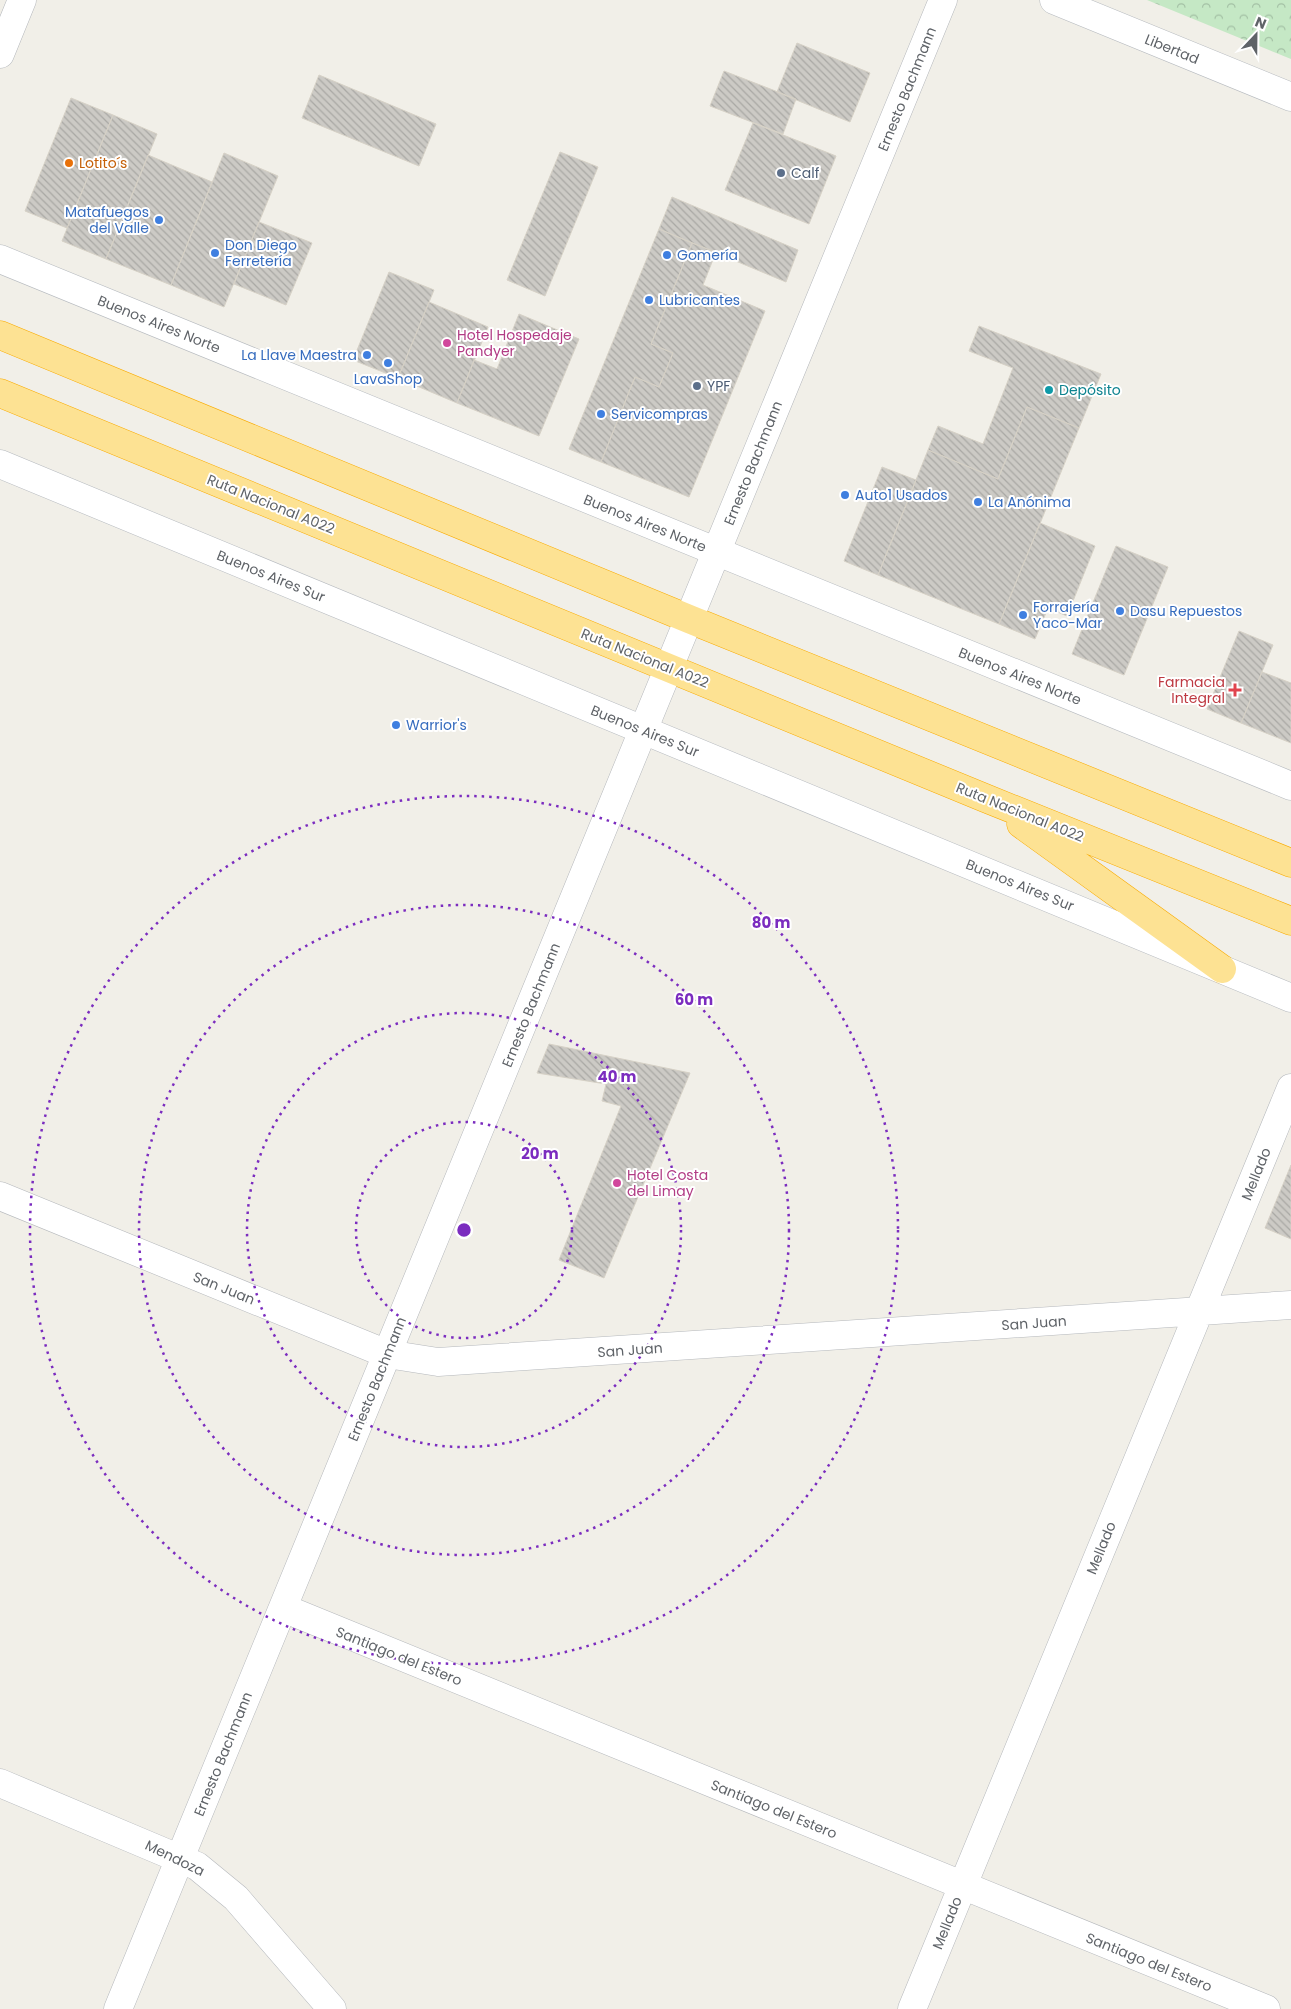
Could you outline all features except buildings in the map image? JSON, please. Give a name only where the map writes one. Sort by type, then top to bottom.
[{"type":"highway","points":[[0,335],[689,619],[1291,863]]},
{"type":"highway","name":"Ruta Nacional A022","points":[[0,393],[985,798],[1291,921]]},
{"type":"highway","points":[[985,798],[1222,969]]},
{"type":"street","points":[[0,54],[22,0]]},
{"type":"street","name":"Ernesto Bachmann","points":[[118,2009],[943,0]]},
{"type":"street","name":"Libertad","points":[[1054,0],[1291,97]]},
{"type":"street","name":"Buenos Aires Norte","points":[[0,259],[1291,786]]},
{"type":"street","name":"Buenos Aires Sur","points":[[0,464],[1291,998]]},
{"type":"street","name":"Mellado","points":[[912,2009],[1291,1088]]},
{"type":"street","name":"San Juan","points":[[0,1196],[387,1354],[438,1362],[1291,1305]]},
{"type":"street","name":"Santiago del Estero","points":[[282,1608],[1266,2009]]},
{"type":"street","name":"Mendoza","points":[[0,1783],[180,1857],[197,1866],[236,1898],[332,2009]]},
{"type":"green space","points":[[1147,0],[1291,0],[1291,59]]},
{"type":"place","name":"Lotito´s","points":[[69,163]]},
{"type":"place","name":"Calf","points":[[781,173]]},
{"type":"place","name":"Matafuegos del Valle","points":[[159,220]]},
{"type":"place","name":"Don Diego Ferretería","points":[[215,253]]},
{"type":"place","name":"Gomería","points":[[667,255]]},
{"type":"place","name":"Lubricantes","points":[[649,300]]},
{"type":"place","name":"Hotel Hospedaje Pandyer","points":[[447,343]]},
{"type":"place","name":"La Llave Maestra","points":[[367,355]]},
{"type":"place","name":"LavaShop","points":[[388,363]]},
{"type":"place","name":"YPF","points":[[697,386]]},
{"type":"place","name":"Depósito","points":[[1049,390]]},
{"type":"place","name":"Servicompras","points":[[601,414]]},
{"type":"place","name":"Auto1 Usados","points":[[845,495]]},
{"type":"place","name":"La Anónima","points":[[978,502]]},
{"type":"place","name":"Dasu Repuestos","points":[[1120,611]]},
{"type":"place","name":"Forrajería Yaco-Mar","points":[[1023,615]]},
{"type":"place","name":"Farmacia Integral","points":[[1235,690]]},
{"type":"place","name":"Warrior's","points":[[396,725]]},
{"type":"place","name":"Hotel Costa del Limay","points":[[617,1183]]}]
